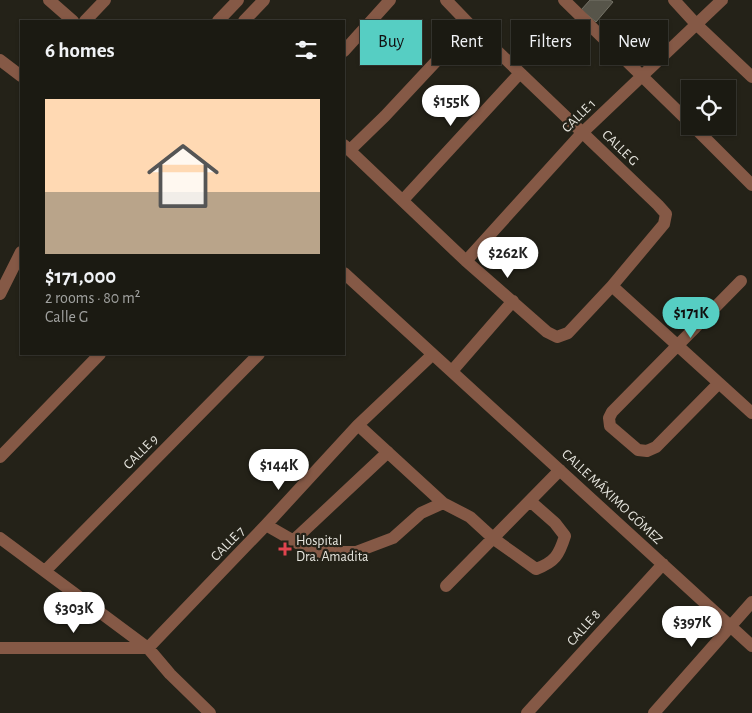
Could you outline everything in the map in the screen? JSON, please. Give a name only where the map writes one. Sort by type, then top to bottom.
[{"type":"street","points":[[49,0],[72,20]]},
{"type":"street","points":[[86,20],[105,0]]},
{"type":"street","points":[[219,20],[238,0]]},
{"type":"street","points":[[245,20],[264,0]]},
{"type":"street","points":[[345,50],[390,0]]},
{"type":"street","name":"CALLE G","points":[[446,0],[465,20]]},
{"type":"street","points":[[564,0],[681,114]]},
{"type":"street","points":[[674,0],[696,24],[752,77]]},
{"type":"street","name":"CALLE 1","points":[[466,261],[582,133],[722,0]]},
{"type":"street","name":"CALLE G","points":[[501,55],[666,214],[664,224],[612,286]]},
{"type":"street","points":[[0,60],[20,75]]},
{"type":"street","points":[[433,65],[385,116],[347,148],[466,261],[547,332],[557,337],[568,333],[612,286],[752,413]]},
{"type":"street","points":[[403,200],[520,73]]},
{"type":"street","points":[[702,135],[752,185]]},
{"type":"street","points":[[0,294],[20,254]]},
{"type":"street","name":"CALLE MÁXIMO GÓMEZ","points":[[345,274],[752,646]]},
{"type":"street","points":[[719,383],[656,448],[647,451],[638,450],[610,426],[609,418],[612,412],[742,281]]},
{"type":"street","points":[[452,371],[513,302]]},
{"type":"street","points":[[0,457],[99,355]]},
{"type":"street","name":"CALLE 9","points":[[45,571],[258,355]]},
{"type":"street","name":"CALLE 7","points":[[148,648],[266,525],[358,425],[432,355]]},
{"type":"street","points":[[358,425],[443,503],[470,517],[494,539],[536,569],[549,564],[560,552],[565,536],[530,501]]},
{"type":"street","points":[[294,540],[388,452]]},
{"type":"street","points":[[446,586],[560,470]]},
{"type":"street","points":[[266,525],[313,552],[356,552],[393,538],[421,513],[443,503]]},
{"type":"street","points":[[0,538],[148,648],[170,674],[210,713]]},
{"type":"street","name":"CALLE 8","points":[[527,713],[663,564]]},
{"type":"street","points":[[654,713],[752,602]]},
{"type":"street","points":[[0,648],[148,648]]},
{"type":"building","points":[[590,0],[610,0],[613,2],[596,22],[581,10]]},
{"type":"place","name":"Hospital Dra. Amadita","points":[[285,549]]}]
